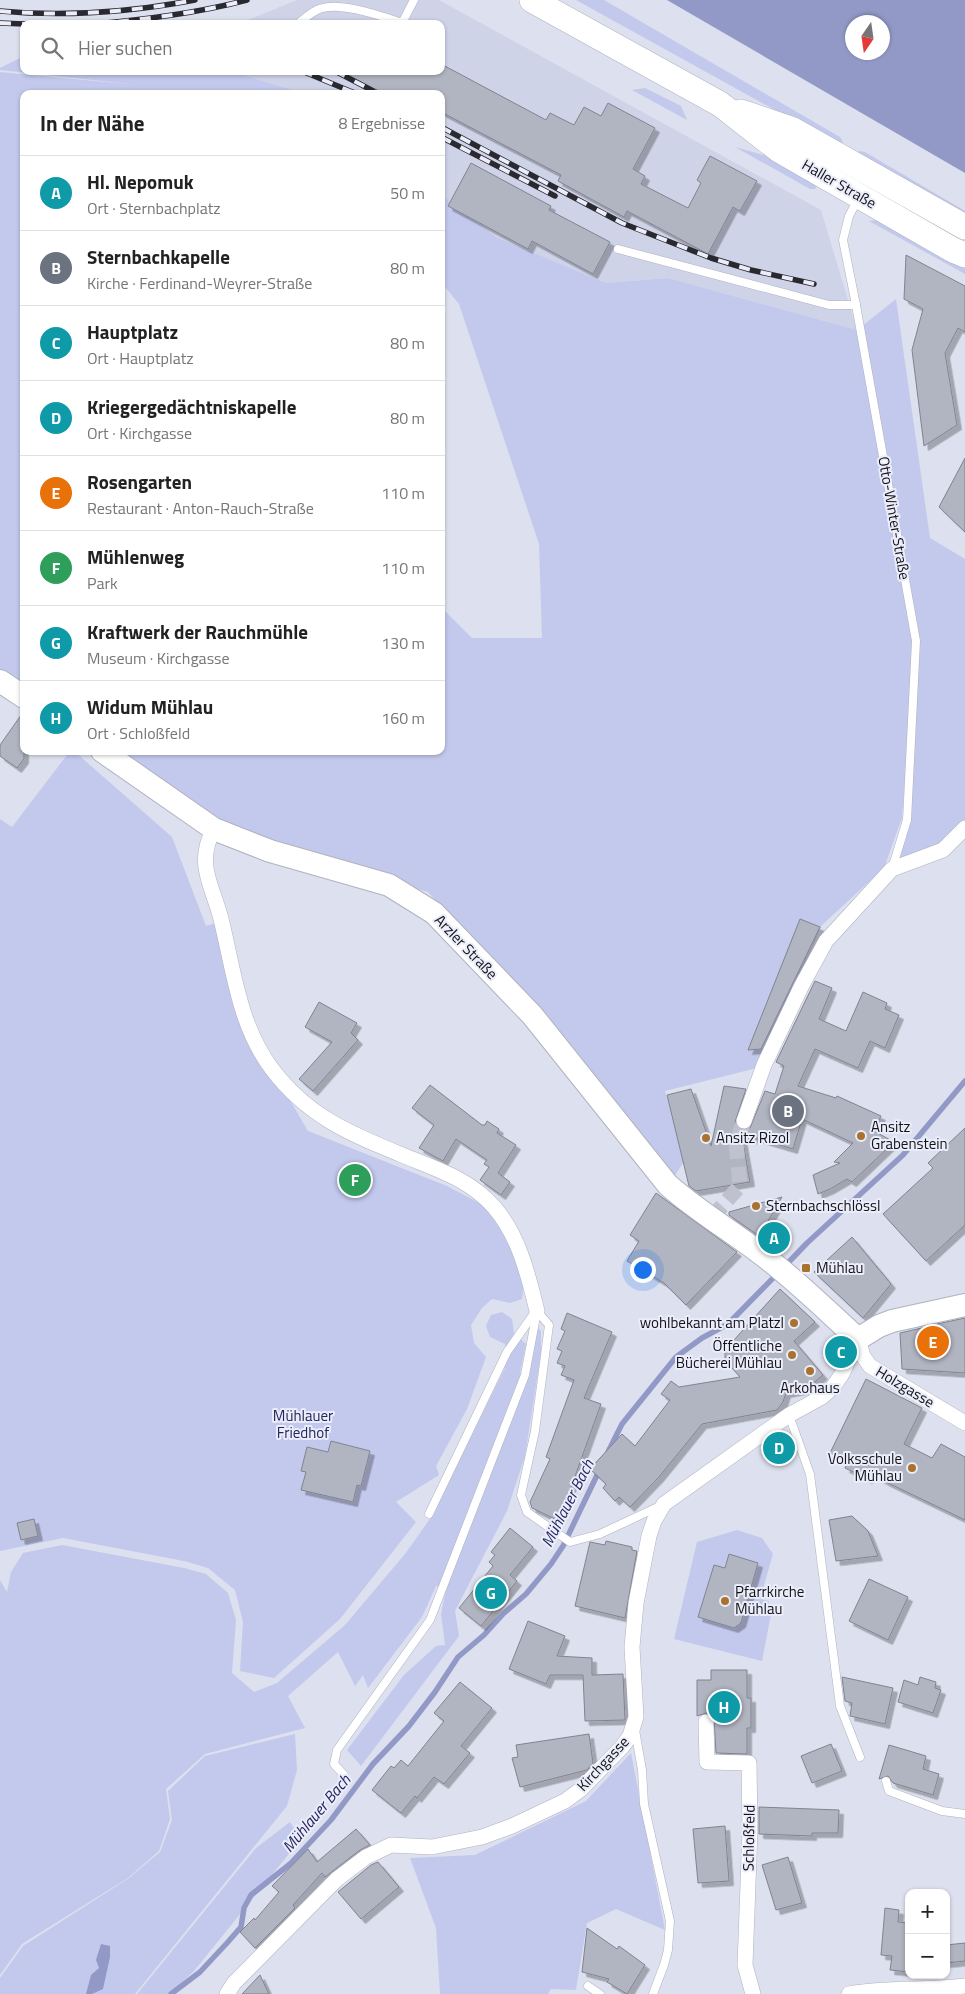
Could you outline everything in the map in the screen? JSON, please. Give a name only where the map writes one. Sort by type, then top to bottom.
[{"type":"main road","name":"Haller Straße","points":[[532,0],[720,104],[791,129],[952,250],[965,255]]},
{"type":"main road","name":"Haller Straße","points":[[866,186],[965,227]]},
{"type":"main road","points":[[0,681],[20,694]]},
{"type":"main road","name":"Arzler Straße","points":[[108,755],[214,829],[270,851],[389,885],[434,913],[532,1015],[668,1185],[681,1197],[762,1254],[799,1285],[858,1340]]},
{"type":"main road","points":[[858,1340],[892,1320],[965,1305]]},
{"type":"street","points":[[744,1121],[764,1065],[802,985],[826,941],[892,869],[943,850],[965,828]]},
{"type":"street","points":[[214,829],[205,848],[206,869],[222,921],[241,1005],[254,1039],[271,1068],[302,1102],[335,1126],[449,1174],[476,1190],[485,1198],[504,1220],[518,1246],[526,1268],[537,1311]]},
{"type":"street","name":"Kirchgasse","points":[[227,1994],[234,1983],[338,1879],[366,1857],[391,1845],[432,1847],[482,1837],[512,1826],[565,1801],[591,1780],[616,1754],[630,1736],[634,1726],[636,1717],[632,1647],[635,1611],[650,1536],[654,1522],[664,1504],[789,1414],[822,1397],[833,1387],[842,1374],[858,1340]]},
{"type":"street","name":"Holzgasse","points":[[858,1340],[863,1356],[870,1366],[965,1423]]},
{"type":"street","name":"Schloßfeld","points":[[706,1722],[707,1762],[749,1763],[750,1830],[745,1965],[752,1994]]},
{"type":"street","points":[[849,1994],[873,1990],[939,1989],[965,1986]]},
{"type":"lane","points":[[403,20],[414,0]]},
{"type":"lane","points":[[303,20],[316,10],[327,6],[368,11],[396,20]]},
{"type":"lane","name":"Otto-Winter-Straße","points":[[866,186],[848,216],[843,240],[916,641],[907,820],[892,869]]},
{"type":"lane","points":[[618,249],[829,305],[856,305]]},
{"type":"lane","points":[[429,1514],[507,1352],[537,1311]]},
{"type":"lane","points":[[537,1311],[549,1325],[535,1431],[521,1495],[527,1512],[570,1542],[600,1534],[664,1504]]},
{"type":"lane","points":[[344,1775],[334,1764],[337,1750],[430,1620],[524,1375],[537,1311]]},
{"type":"lane","points":[[789,1414],[810,1474],[840,1706],[860,1757]]},
{"type":"lane","points":[[634,1726],[642,1770],[644,1804],[670,1921],[666,1958],[653,1994]]},
{"type":"lane","points":[[886,1781],[889,1791],[942,1811],[965,1814]]},
{"type":"lane","points":[[588,1986],[600,1994]]},
{"type":"shaded area","points":[[297,0],[439,0],[821,210],[857,330],[668,278],[606,283],[496,237],[445,197],[445,90],[293,90],[243,75],[445,75],[445,20],[248,20]]},
{"type":"shaded area","points":[[667,0],[965,0],[965,173]]},
{"type":"shaded area","points":[[101,1944],[110,1946],[110,1957],[103,1989],[92,1994],[86,1994],[91,1975],[99,1968],[96,1960]]},
{"type":"green space","points":[[576,0],[604,0],[840,137],[843,142],[840,146]]},
{"type":"green space","points":[[20,58],[20,72],[0,70],[0,68]]},
{"type":"green space","points":[[0,72],[138,85],[46,75],[243,75],[293,90],[20,90],[20,688],[0,674]]},
{"type":"green space","points":[[645,88],[681,106],[687,120],[632,90]]},
{"type":"green space","points":[[735,147],[767,156],[818,184],[815,189],[810,189]]},
{"type":"green space","points":[[859,151],[865,152],[965,211],[965,217],[855,156]]},
{"type":"green space","points":[[445,197],[496,237],[606,283],[668,278],[857,330],[896,299],[930,538],[965,559],[965,828],[943,850],[892,869],[907,820],[914,666],[902,818],[884,868],[822,925],[757,1068],[665,1091],[685,1160],[675,1175],[428,892],[214,829],[112,755],[445,755],[445,611],[472,638],[542,638],[539,544],[459,304],[445,287]]},
{"type":"green space","points":[[878,220],[965,267],[965,274],[869,221]]},
{"type":"green space","name":"Mühlauer Friedhof","points":[[67,755],[79,755],[172,837],[206,926],[222,921],[254,1039],[308,1131],[447,1186],[483,1205],[507,1237],[519,1262],[524,1284],[522,1299],[510,1303],[492,1299],[482,1308],[471,1325],[474,1343],[486,1357],[467,1409],[436,1466],[439,1475],[396,1502],[416,1522],[340,1619],[274,1678],[240,1671],[243,1622],[235,1590],[208,1568],[184,1561],[63,1538],[0,1551],[0,819],[12,827]]},
{"type":"green space","points":[[502,1312],[512,1319],[514,1333],[526,1344],[520,1373],[527,1376],[538,1328],[541,1331],[541,1353],[525,1456],[507,1511],[455,1611],[459,1636],[361,1766],[347,1750],[404,1675],[436,1646],[445,1645],[441,1614],[446,1589],[436,1586],[422,1617],[368,1688],[363,1675],[355,1686],[338,1652],[288,1696],[305,1728],[205,1754],[166,1789],[170,1819],[159,1851],[128,1878],[22,1944],[0,1975],[0,1580],[7,1592],[11,1572],[23,1553],[62,1545],[184,1568],[206,1574],[228,1593],[236,1620],[232,1673],[254,1692],[277,1683],[345,1625],[405,1554],[432,1516],[505,1368],[505,1344],[490,1337],[486,1326],[491,1315]]},
{"type":"green space","points":[[737,1530],[762,1538],[773,1554],[760,1599],[769,1601],[768,1607],[772,1609],[762,1661],[674,1639],[697,1542]]},
{"type":"green space","points":[[295,1734],[297,1770],[287,1806],[135,1994],[0,1994],[0,1978],[23,1946],[129,1878],[160,1852],[172,1820],[168,1791],[205,1756]]},
{"type":"green space","points":[[631,1753],[665,1930],[616,1909],[587,1923],[576,1990],[551,1989],[548,1994],[440,1994],[436,1928],[410,1858],[475,1855],[586,1801]]},
{"type":"green space","points":[[290,1822],[301,1839],[194,1971],[169,1994],[137,1994],[256,1848]]},
{"type":"building","points":[[445,66],[546,120],[550,113],[574,125],[584,107],[601,116],[608,103],[655,128],[633,169],[645,176],[641,184],[688,208],[701,183],[697,180],[710,156],[757,181],[740,211],[733,207],[708,254],[627,211],[624,217],[558,181],[561,175],[445,114],[445,90],[375,90],[347,75],[445,75]]},
{"type":"building","points":[[471,163],[551,206],[549,210],[610,242],[593,274],[532,241],[528,249],[448,206]]},
{"type":"building","points":[[906,255],[965,286],[965,332],[958,328],[945,353],[957,425],[924,446],[912,350],[923,309],[904,299]]},
{"type":"building","points":[[965,458],[965,532],[939,507]]},
{"type":"building","points":[[20,717],[20,755],[24,755],[24,759],[17,768],[0,756],[0,745]]},
{"type":"building","points":[[800,919],[820,927],[761,1049],[748,1050]]},
{"type":"building","points":[[815,981],[832,988],[819,1019],[846,1031],[863,992],[887,1003],[885,1009],[899,1015],[885,1048],[870,1041],[858,1068],[815,1049],[798,1086],[836,1098],[837,1096],[881,1116],[874,1131],[894,1142],[852,1182],[847,1179],[818,1194],[813,1175],[840,1163],[834,1162],[853,1143],[802,1119],[793,1149],[753,1137],[752,1140],[742,1137],[750,1182],[696,1191],[689,1186],[667,1095],[691,1089],[711,1146],[724,1086],[746,1089],[735,1122],[740,1130],[750,1128],[765,1091],[775,1094],[784,1066],[776,1062]]},
{"type":"building","points":[[319,1002],[357,1023],[351,1033],[358,1040],[313,1091],[299,1079],[332,1042],[305,1027]]},
{"type":"building","points":[[430,1085],[482,1125],[485,1125],[487,1121],[499,1129],[497,1133],[516,1145],[498,1173],[510,1182],[501,1195],[480,1180],[489,1167],[484,1164],[487,1160],[456,1139],[443,1161],[419,1148],[434,1125],[412,1108]]},
{"type":"building","points":[[965,1128],[965,1225],[926,1261],[883,1214],[933,1168],[928,1163]]},
{"type":"building","points":[[656,1193],[737,1252],[686,1305],[664,1283],[627,1261],[639,1241],[630,1235]]},
{"type":"building","points":[[782,1197],[763,1230],[764,1234],[759,1236],[729,1215],[729,1212]]},
{"type":"building","points":[[852,1237],[891,1284],[863,1318],[814,1272]]},
{"type":"building","points":[[780,1289],[815,1322],[794,1341],[823,1375],[806,1389],[786,1393],[783,1402],[777,1410],[702,1424],[659,1477],[630,1507],[619,1497],[615,1501],[603,1488],[606,1484],[590,1469],[622,1434],[635,1446],[670,1400],[661,1394],[671,1381],[679,1387],[740,1377],[725,1360],[725,1350]]},
{"type":"building","points":[[567,1313],[612,1332],[584,1398],[601,1404],[559,1521],[532,1508],[530,1502],[550,1459],[546,1457],[574,1380],[561,1375],[565,1366],[557,1363],[562,1351],[557,1349],[565,1331],[561,1329]]},
{"type":"building","points":[[965,1318],[965,1373],[902,1369],[900,1333],[926,1327],[937,1327],[937,1324]]},
{"type":"building","points":[[866,1379],[922,1408],[904,1444],[932,1458],[941,1444],[965,1457],[965,1520],[871,1473],[868,1479],[845,1468],[848,1462],[830,1453]]},
{"type":"building","points":[[331,1441],[370,1451],[361,1486],[357,1485],[353,1502],[301,1490],[306,1472],[301,1471],[307,1447],[328,1452]]},
{"type":"building","points":[[852,1516],[868,1531],[878,1556],[836,1561],[829,1520]]},
{"type":"building","points":[[34,1519],[38,1536],[21,1540],[17,1523]]},
{"type":"building","points":[[510,1528],[533,1547],[510,1575],[517,1581],[481,1626],[459,1608],[493,1566],[489,1562],[495,1555],[491,1552]]},
{"type":"building","points":[[606,1541],[632,1547],[632,1550],[637,1551],[625,1618],[575,1606],[590,1542],[605,1545]]},
{"type":"building","name":"Pfarrkirche Mühlau","points":[[729,1554],[758,1563],[741,1623],[734,1628],[698,1617],[714,1565],[725,1568]]},
{"type":"building","points":[[869,1579],[908,1597],[888,1640],[849,1621]]},
{"type":"building","points":[[528,1621],[565,1636],[557,1656],[592,1658],[592,1675],[623,1674],[625,1720],[585,1721],[583,1675],[550,1675],[546,1684],[509,1669]]},
{"type":"building","points":[[711,1670],[747,1670],[747,1698],[751,1698],[751,1728],[747,1728],[747,1754],[716,1753],[714,1718],[706,1713],[697,1716],[697,1680],[711,1680]]},
{"type":"building","points":[[842,1677],[893,1688],[885,1724],[850,1716],[852,1703],[845,1701]]},
{"type":"building","points":[[920,1677],[936,1682],[935,1688],[941,1690],[933,1713],[898,1702],[904,1680],[918,1685]]},
{"type":"building","points":[[460,1682],[492,1708],[461,1746],[470,1753],[444,1784],[434,1777],[417,1798],[415,1796],[401,1813],[372,1790],[391,1766],[394,1768],[401,1760],[408,1766],[444,1721],[434,1713]]},
{"type":"building","points":[[589,1734],[593,1763],[587,1770],[520,1787],[512,1758],[518,1757],[516,1745]]},
{"type":"building","points":[[831,1744],[842,1771],[812,1783],[801,1756]]},
{"type":"building","points":[[889,1745],[926,1756],[923,1769],[939,1774],[933,1795],[893,1783],[888,1776],[879,1779]]},
{"type":"building","points":[[759,1807],[839,1810],[838,1833],[812,1833],[812,1836],[759,1834]]},
{"type":"building","points":[[725,1826],[729,1881],[698,1883],[693,1829]]},
{"type":"building","points":[[356,1829],[370,1845],[360,1850],[325,1877],[322,1873],[293,1905],[295,1908],[255,1948],[240,1932],[254,1918],[255,1920],[279,1892],[272,1886],[308,1849],[317,1862]]},
{"type":"building","points":[[788,1857],[802,1903],[776,1910],[762,1865]]},
{"type":"building","points":[[378,1862],[399,1887],[361,1919],[338,1892],[371,1865]]},
{"type":"building","points":[[885,1908],[899,1910],[898,1922],[905,1923],[905,1972],[890,1970],[892,1956],[881,1955]]},
{"type":"building","points":[[587,1928],[617,1949],[619,1946],[645,1965],[627,1994],[607,1982],[609,1979],[582,1972]]},
{"type":"building","points":[[965,1943],[965,1961],[950,1963],[950,1945]]},
{"type":"building","points":[[260,1975],[269,1994],[242,1994]]},
{"type":"waterway","name":"Mühlauer Bach","points":[[785,1266],[807,1243],[903,1155],[965,1081]]},
{"type":"waterway","name":"Mühlauer Bach","points":[[608,1452],[622,1424],[676,1357],[702,1338],[728,1324],[778,1273]]},
{"type":"waterway","name":"Mühlauer Bach","points":[[171,1994],[200,1972],[227,1943],[241,1927],[244,1908],[251,1895],[290,1864],[331,1820],[373,1764],[409,1726],[435,1692],[458,1657],[484,1635],[504,1613],[526,1594],[551,1564],[563,1546],[600,1469]]},
{"type":"tunnel","points":[[712,1217],[740,1186],[736,1143],[744,1121]]},
{"type":"railway","points":[[0,11],[24,13],[98,12],[147,8],[195,0]]},
{"type":"railway","points":[[134,20],[210,9],[247,0]]},
{"type":"railway","points":[[0,23],[20,24]]},
{"type":"railway","points":[[312,75],[347,90]]},
{"type":"railway","points":[[343,75],[371,90]]},
{"type":"railway","points":[[445,129],[622,223],[711,258],[751,270],[814,284]]},
{"type":"railway","points":[[445,139],[555,196]]},
{"type":"place","name":"Sternbachkapelle","points":[[788,1111]]},
{"type":"place","name":"Ansitz Grabenstein","points":[[861,1136]]},
{"type":"place","name":"Ansitz Rizol","points":[[706,1138]]},
{"type":"place","name":"Mühlenweg","points":[[355,1180]]},
{"type":"place","name":"Sternbachschlössl","points":[[756,1206]]},
{"type":"place","name":"Hl. Nepomuk","points":[[774,1238]]},
{"type":"place","name":"Mühlau","points":[[806,1268]]},
{"type":"place","name":"wohlbekannt am Platzl","points":[[794,1323]]},
{"type":"place","name":"Rosengarten","points":[[933,1342]]},
{"type":"place","name":"Hauptplatz","points":[[841,1352]]},
{"type":"place","name":"Öffentliche Bücherei Mühlau","points":[[792,1355]]},
{"type":"place","name":"Arkohaus","points":[[810,1371]]},
{"type":"place","name":"Kriegergedächtniskapelle","points":[[779,1448]]},
{"type":"place","name":"Volksschule Mühlau","points":[[912,1468]]},
{"type":"place","name":"Kraftwerk der Rauchmühle","points":[[491,1593]]},
{"type":"place","name":"Pfarrkirche Mühlau","points":[[725,1601]]},
{"type":"place","name":"Widum Mühlau","points":[[724,1707]]}]
